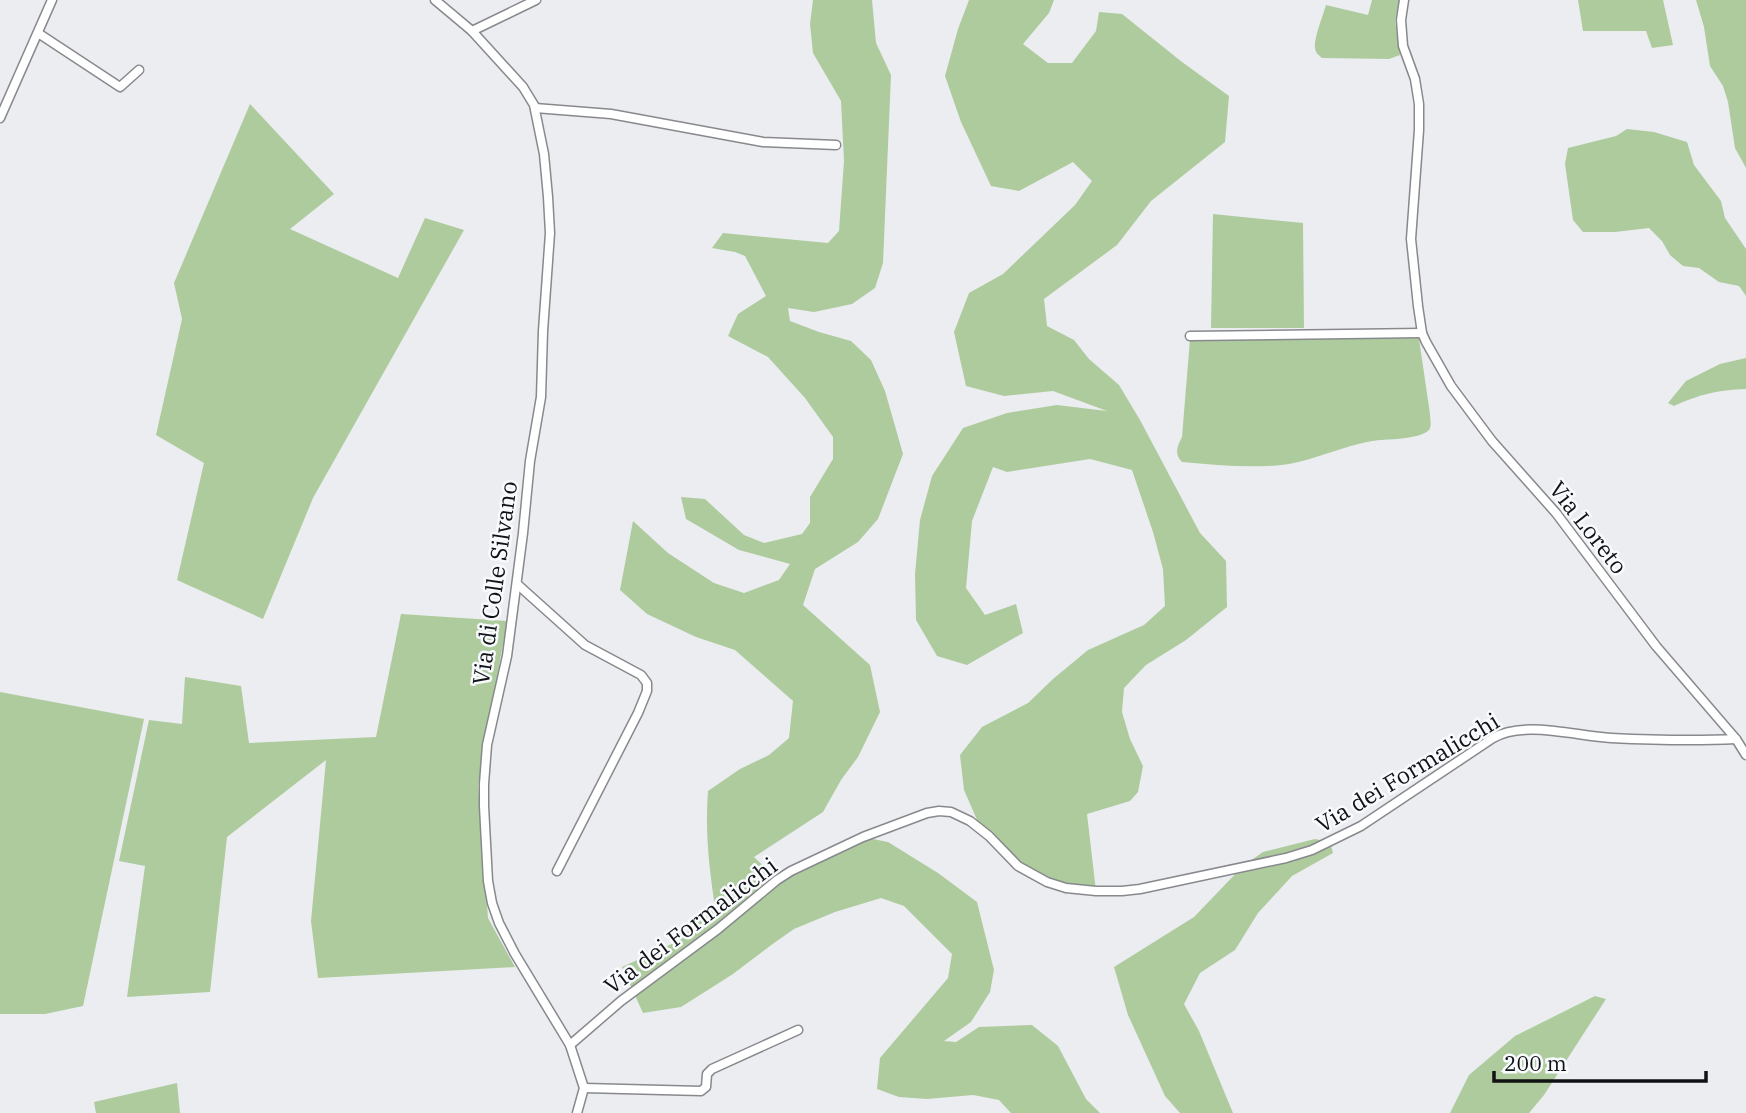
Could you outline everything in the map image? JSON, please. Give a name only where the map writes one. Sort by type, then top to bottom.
[{"type":"street","points":[[0,118],[52,0]]},
{"type":"street","name":"Via di Colle Silvano","points":[[435,0],[472,31],[531,98],[547,174],[550,238],[541,397],[530,461],[505,668],[489,733],[484,806],[488,881],[494,911],[524,970],[570,1045],[584,1088]]},
{"type":"street","points":[[472,31],[536,0]]},
{"type":"street","name":"Via Loreto","points":[[1404,0],[1401,25],[1403,46],[1415,79],[1419,104],[1411,239],[1422,333],[1451,386],[1492,441],[1556,513],[1656,646],[1736,739],[1746,755]]},
{"type":"street","points":[[38,33],[120,87],[139,70]]},
{"type":"street","points":[[535,108],[611,114],[759,142],[836,145]]},
{"type":"street","points":[[1190,336],[1422,333]]},
{"type":"street","points":[[517,584],[585,645],[639,674],[647,683],[647,691],[638,713],[557,871]]},
{"type":"street","name":"Via dei Formalicchi","points":[[570,1045],[621,1001],[718,929],[777,880],[863,837],[927,813],[942,811],[958,815],[981,829],[1017,866],[1047,882],[1077,890],[1132,890],[1286,858],[1312,850],[1361,826],[1497,736],[1516,729],[1595,737],[1736,739]]},
{"type":"street","points":[[577,1113],[584,1088],[701,1091],[706,1087],[707,1074],[712,1069],[798,1030]]},
{"type":"green space","points":[[813,0],[872,0],[876,43],[891,75],[883,263],[875,288],[852,304],[814,312],[788,308],[790,321],[851,341],[871,360],[885,391],[903,454],[878,519],[858,542],[815,569],[803,605],[870,665],[880,712],[858,757],[823,812],[754,857],[777,879],[863,837],[888,842],[938,873],[977,902],[994,970],[990,992],[971,1022],[944,1041],[956,1042],[979,1027],[1032,1025],[1058,1046],[1086,1099],[1100,1113],[1011,1113],[999,1100],[973,1095],[927,1099],[899,1097],[877,1089],[880,1058],[948,978],[952,954],[904,906],[881,898],[835,912],[794,929],[733,974],[681,1007],[643,1013],[622,967],[676,942],[715,907],[708,849],[708,791],[740,769],[769,755],[789,738],[793,701],[735,650],[696,637],[647,614],[620,590],[633,521],[668,553],[714,583],[744,593],[779,580],[790,564],[739,550],[686,519],[681,497],[705,499],[744,535],[764,543],[802,534],[810,523],[810,497],[833,459],[833,437],[805,398],[768,357],[728,336],[738,314],[766,296],[745,256],[712,248],[723,233],[828,243],[839,231],[844,161],[841,101],[813,53],[810,24]]},
{"type":"green space","points":[[969,0],[1054,0],[1049,13],[1023,44],[1048,63],[1072,63],[1096,31],[1099,12],[1122,14],[1229,96],[1225,142],[1151,201],[1117,245],[1044,299],[1047,326],[1074,340],[1089,359],[1119,385],[1200,533],[1226,561],[1227,607],[1186,640],[1146,665],[1124,688],[1122,712],[1130,739],[1143,766],[1138,792],[1130,801],[1087,814],[1096,891],[1037,878],[981,829],[964,790],[960,755],[982,727],[1028,703],[1088,650],[1144,625],[1165,606],[1163,569],[1132,470],[1090,459],[1007,472],[993,467],[972,521],[966,588],[985,615],[1016,604],[1023,633],[967,665],[937,656],[916,620],[915,574],[920,520],[932,476],[963,428],[1007,413],[1057,405],[1107,411],[1053,391],[1004,396],[966,386],[954,332],[969,293],[1003,274],[1075,205],[1092,181],[1073,162],[1019,191],[991,186],[961,122],[945,76]]},
{"type":"green space","points":[[1372,0],[1399,0],[1395,21],[1400,55],[1389,59],[1322,58],[1317,54],[1316,38],[1326,5],[1368,15]]},
{"type":"green space","points":[[1578,0],[1663,0],[1673,45],[1652,48],[1646,31],[1583,31]]},
{"type":"green space","points":[[1696,0],[1746,0],[1746,168],[1735,148],[1723,86],[1710,66],[1704,27]]},
{"type":"green space","points":[[250,104],[334,194],[290,229],[398,278],[425,218],[464,230],[313,498],[263,619],[177,580],[204,463],[156,435],[182,319],[174,283]]},
{"type":"green space","points":[[1627,129],[1654,132],[1687,142],[1694,165],[1721,201],[1725,218],[1746,249],[1746,296],[1739,286],[1719,282],[1699,268],[1683,266],[1670,255],[1662,241],[1649,228],[1583,232],[1573,220],[1565,164],[1568,148],[1616,136]]},
{"type":"green space","points":[[1213,214],[1303,223],[1304,328],[1211,328]]},
{"type":"green space","points":[[1416,336],[1419,339],[1431,424],[1429,430],[1424,433],[1361,443],[1289,464],[1236,466],[1182,462],[1178,456],[1190,339]]},
{"type":"green space","points":[[1746,358],[1746,389],[1709,393],[1674,406],[1668,403],[1686,381],[1720,364]]},
{"type":"green space","points":[[401,614],[507,621],[478,785],[488,918],[515,967],[318,978],[311,921],[326,760],[227,837],[210,992],[127,997],[145,866],[119,861],[149,720],[182,724],[185,677],[241,686],[249,743],[376,737]]},
{"type":"green space","points":[[0,692],[144,719],[83,1006],[45,1014],[0,1014]]},
{"type":"green space","points":[[1315,839],[1330,842],[1333,853],[1292,876],[1258,913],[1235,950],[1200,973],[1184,1004],[1199,1031],[1233,1113],[1180,1113],[1165,1096],[1128,1015],[1114,967],[1194,917],[1243,866],[1263,852]]},
{"type":"green space","points":[[1595,996],[1606,999],[1544,1095],[1529,1113],[1450,1113],[1469,1075],[1515,1036]]},
{"type":"green space","points":[[177,1083],[180,1113],[96,1113],[94,1102]]}]
